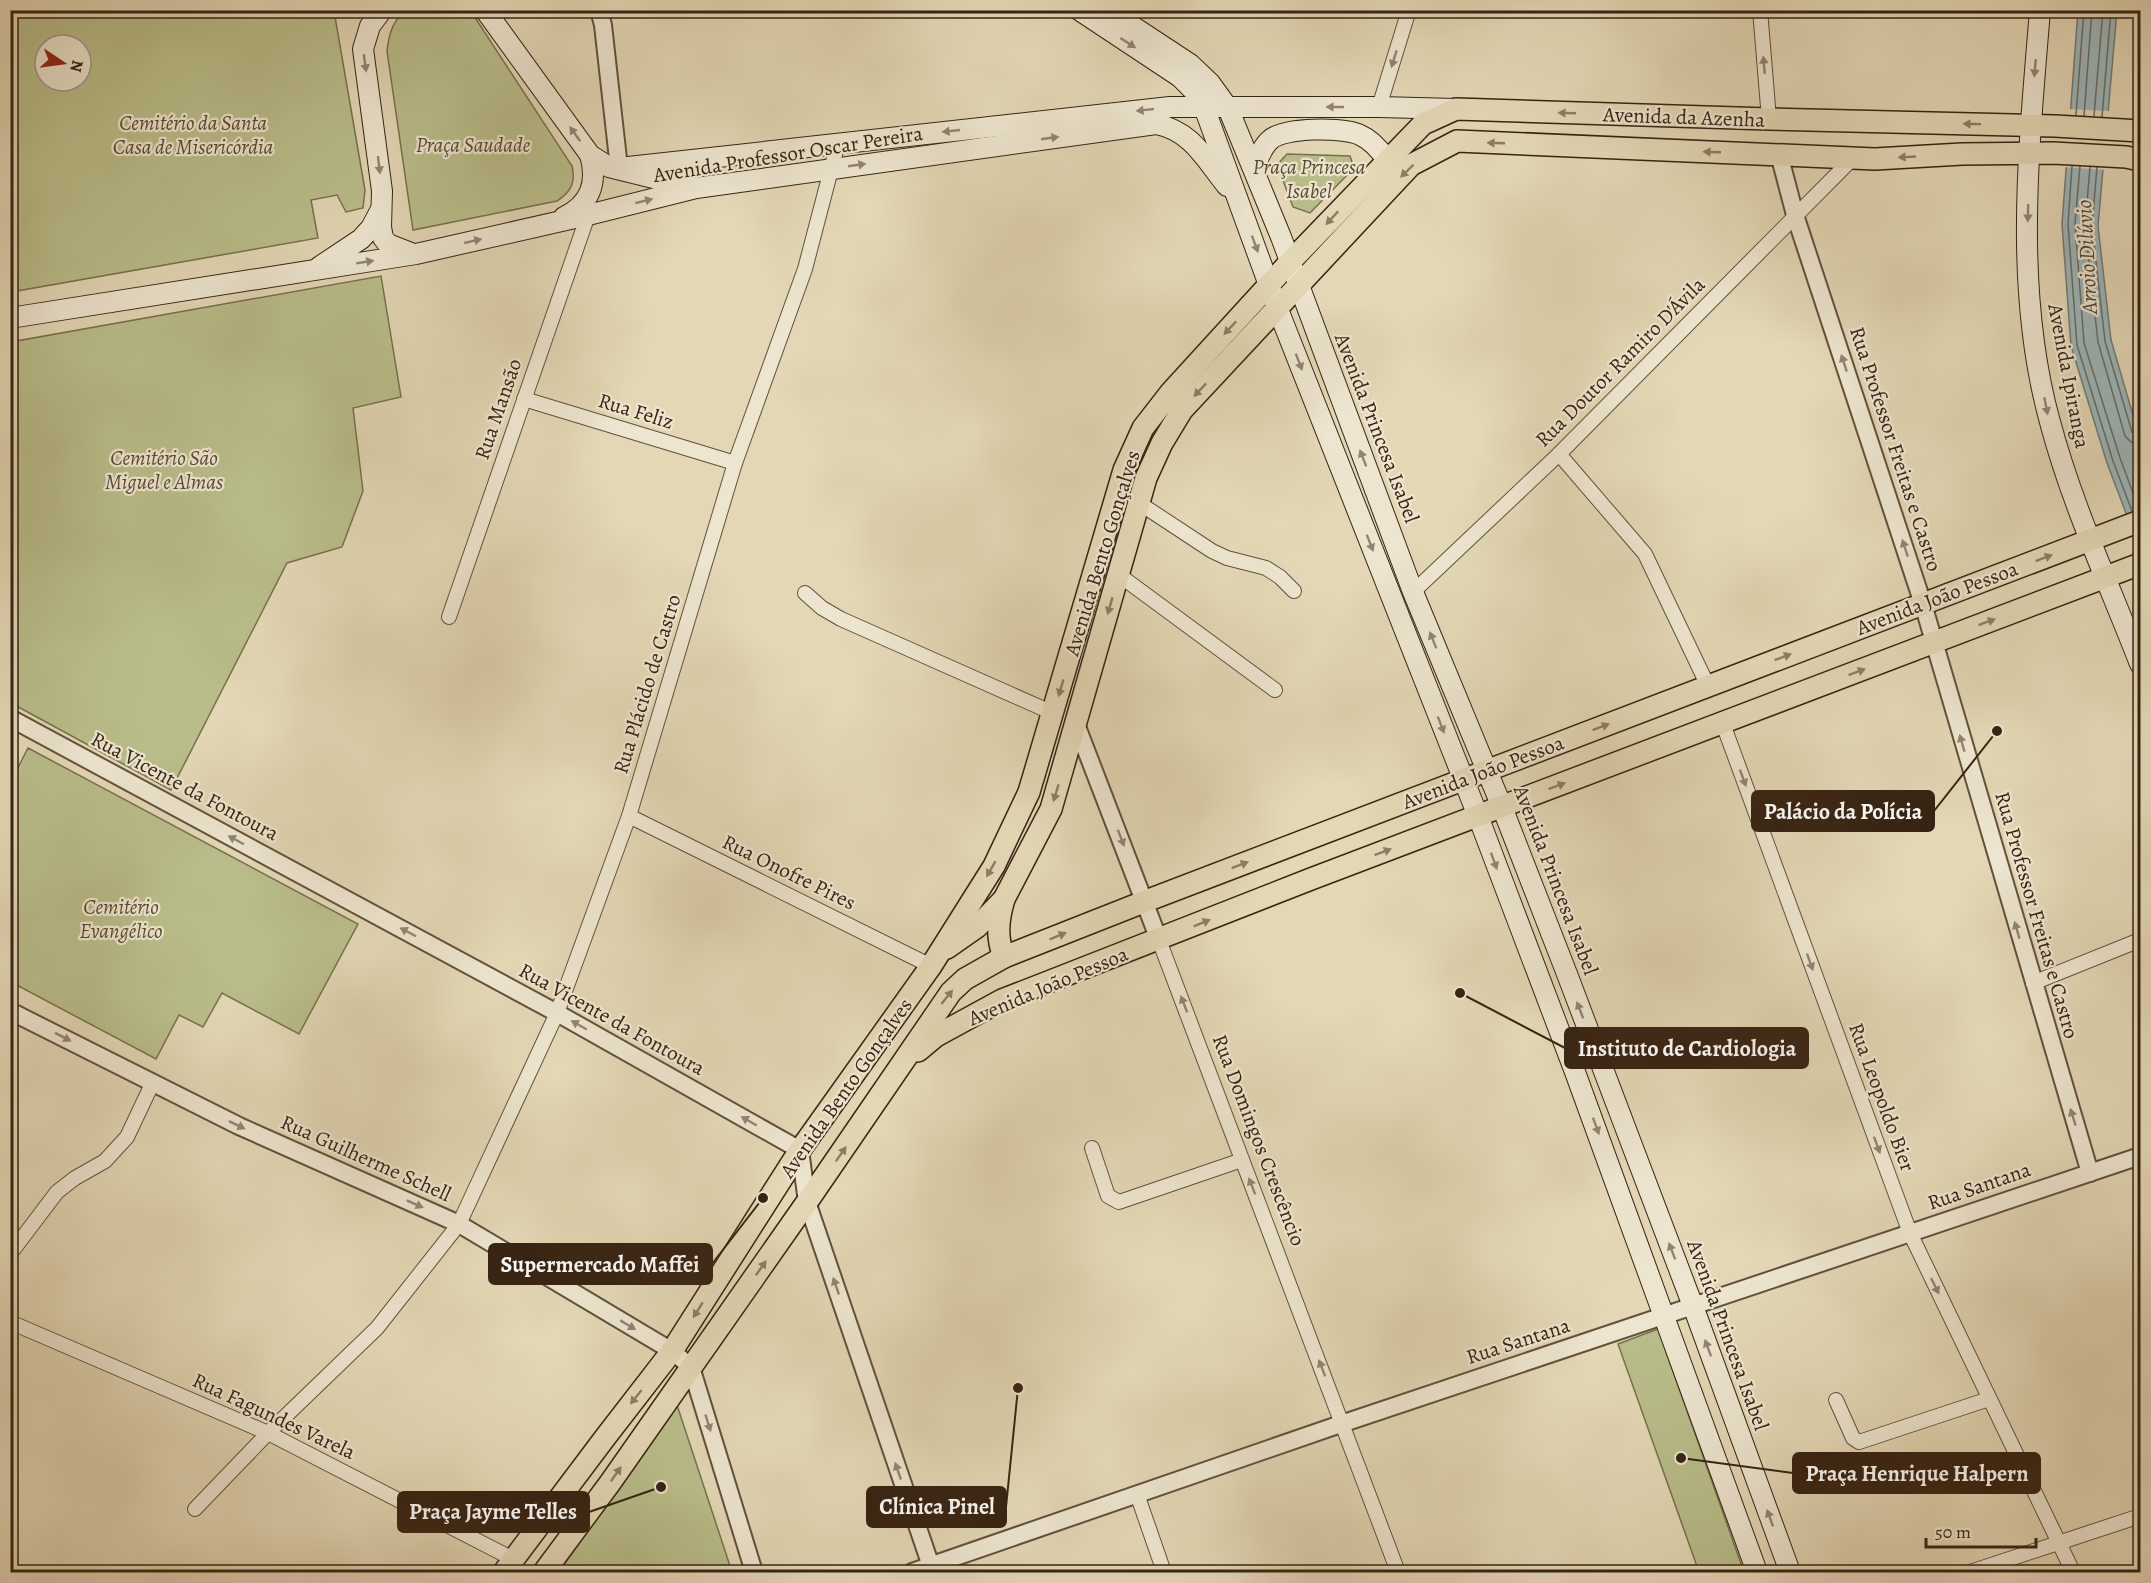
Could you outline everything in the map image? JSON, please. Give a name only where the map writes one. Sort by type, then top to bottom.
[{"type":"main road","points":[[382,10],[370,26],[363,49],[382,191],[383,238],[388,244],[416,254]]},
{"type":"main road","points":[[485,10],[590,155],[609,167],[696,188]]},
{"type":"main road","points":[[1079,10],[1180,77],[1194,91],[1203,107],[1277,307],[1478,816],[1575,1072],[1757,1572]]},
{"type":"main road","points":[[1108,10],[1190,64],[1209,83],[1228,108]]},
{"type":"main road","name":"Avenida Ipiranga","points":[[2040,10],[2028,154],[2027,270],[2033,340],[2049,420],[2064,469],[2140,664]]},
{"type":"main road","name":"Avenida Professor Oscar Pereira","points":[[619,168],[1170,107],[1203,107]]},
{"type":"main road","name":"Avenida da Azenha","points":[[1203,107],[1379,107],[2134,130]]},
{"type":"main road","name":"Avenida Princesa Isabel","points":[[1228,108],[1254,168],[1413,592],[1502,807],[1693,1306],[1790,1572]]},
{"type":"main road","name":"Avenida Bento Gonçalves","points":[[509,1566],[672,1351],[800,1150],[934,960],[994,866],[1029,792],[1124,470],[1143,428],[1171,392],[1387,160],[1423,124],[1456,109]]},
{"type":"main road","name":"Avenida Professor Oscar Pereira","points":[[10,318],[416,254],[696,188],[1156,124],[1169,127],[1190,140],[1240,202]]},
{"type":"main road","points":[[1254,168],[1270,139],[1282,133],[1300,130],[1349,131],[1360,134],[1371,141],[1387,160]]},
{"type":"main road","name":"Avenida da Azenha","points":[[1456,141],[1875,159],[1962,154],[2053,153],[2133,159]]},
{"type":"main road","name":"Avenida Bento Gonçalves","points":[[934,960],[977,927],[1004,899],[1051,809],[1146,478],[1162,443],[1182,410],[1412,165],[1456,141]]},
{"type":"main road","points":[[545,225],[571,213],[582,205],[590,194],[594,174],[590,155]]},
{"type":"main road","name":"Avenida Professor Oscar Pereira","points":[[314,270],[361,239],[371,228],[381,209]]},
{"type":"main road","name":"Avenida João Pessoa","points":[[904,1063],[951,992],[964,979],[1004,957],[2140,521]]},
{"type":"main road","name":"Avenida João Pessoa","points":[[904,1063],[936,1036],[1002,1000],[1932,642],[2136,566]]},
{"type":"main road","points":[[1004,899],[998,930],[999,945],[1004,957]]},
{"type":"main road","name":"Avenida Bento Gonçalves","points":[[544,1572],[610,1483],[904,1063]]},
{"type":"street","points":[[599,10],[603,25],[619,168]]},
{"type":"street","points":[[1379,107],[1409,10]]},
{"type":"street","points":[[1760,10],[1769,120]]},
{"type":"street","name":"Rua Plácido de Castro","points":[[195,1509],[268,1433],[377,1328],[459,1224],[557,1013],[629,816],[735,462],[805,269],[838,143]]},
{"type":"street","name":"Rua Professor Freitas e Castro","points":[[1779,154],[1795,215],[1923,604],[1932,642],[2090,1173]]},
{"type":"street","name":"Rua Doutor Ramiro D'Ávila","points":[[1413,592],[1559,454],[1853,158]]},
{"type":"street","name":"Rua Mansão","points":[[449,617],[588,215]]},
{"type":"street","name":"Rua Feliz","points":[[524,399],[735,462]]},
{"type":"street","points":[[1559,454],[1645,554],[1708,686]]},
{"type":"street","points":[[1139,503],[1212,551],[1227,558],[1266,568],[1280,577],[1294,591]]},
{"type":"street","points":[[1119,575],[1275,690]]},
{"type":"street","points":[[805,593],[822,608],[841,619],[1053,713]]},
{"type":"street","name":"Rua Vicente da Fontoura","points":[[10,717],[557,1013],[800,1150]]},
{"type":"street","name":"Rua Domingos Crescêncio","points":[[1076,724],[1146,901],[1398,1572]]},
{"type":"street","name":"Rua Leopoldo Bier","points":[[1723,724],[1910,1233],[2073,1572]]},
{"type":"street","name":"Rua Onofre Pires","points":[[629,816],[934,960]]},
{"type":"street","points":[[2033,983],[2140,940]]},
{"type":"street","name":"Rua Guilherme Schell","points":[[10,1011],[239,1126],[459,1224],[672,1351],[691,1367]]},
{"type":"street","points":[[10,1254],[57,1192],[75,1178],[105,1161],[127,1137],[153,1082]]},
{"type":"street","points":[[1092,1148],[1107,1196],[1119,1202],[1242,1160]]},
{"type":"street","points":[[800,1150],[807,1202],[932,1569]]},
{"type":"street","name":"Rua Santana","points":[[912,1572],[932,1569],[1137,1494],[1343,1423],[2140,1156]]},
{"type":"street","name":"Rua Fagundes Varela","points":[[10,1322],[268,1433],[509,1566]]},
{"type":"street","points":[[691,1367],[754,1572]]},
{"type":"street","points":[[1836,1400],[1853,1438],[1859,1442],[1989,1399]]},
{"type":"street","points":[[1137,1494],[1164,1572]]},
{"type":"street","points":[[1970,1572],[2140,1516]]},
{"type":"green space","name":"Cemitério da Santa Casa de Misericórdia","points":[[11,10],[334,11],[365,190],[363,208],[346,212],[337,195],[311,200],[318,238],[11,292]]},
{"type":"green space","name":"Praça Saudade","points":[[404,11],[468,11],[474,16],[572,166],[573,182],[562,198],[557,201],[413,230],[387,51],[392,29]]},
{"type":"green space","name":"Praça Princesa Isabel","points":[[1287,154],[1350,156],[1354,168],[1310,213],[1293,207],[1277,165]]},
{"type":"green space","name":"Cemitério São Miguel e Almas","points":[[381,276],[401,397],[353,408],[363,491],[342,547],[287,563],[171,790],[11,703],[11,342]]},
{"type":"green space","name":"Cemitério Evangélico","points":[[28,748],[358,924],[299,1034],[222,993],[203,1027],[179,1015],[156,1059],[11,982],[11,781]]},
{"type":"green space","points":[[1658,1329],[1744,1572],[1699,1572],[1618,1344]]},
{"type":"green space","points":[[676,1402],[732,1572],[559,1572]]},
{"type":"water","name":"Arroio Dilúvio","points":[[2078,11],[2117,11],[2098,226],[2111,340],[2140,439],[2140,550],[2107,463],[2071,346],[2062,224]]},
{"type":"pier","points":[[2068,109],[2111,111],[2106,170],[2063,167]]},
{"type":"place","name":"Palácio da Polícia","points":[[1997,731]]},
{"type":"place","name":"Instituto de Cardiologia","points":[[1460,993]]},
{"type":"place","name":"Supermercado Maffei","points":[[763,1198]]},
{"type":"place","name":"Clínica Pinel","points":[[1018,1388]]},
{"type":"place","name":"Praça Henrique Halpern","points":[[1681,1458]]},
{"type":"place","name":"Praça Jayme Telles","points":[[661,1487]]}]
